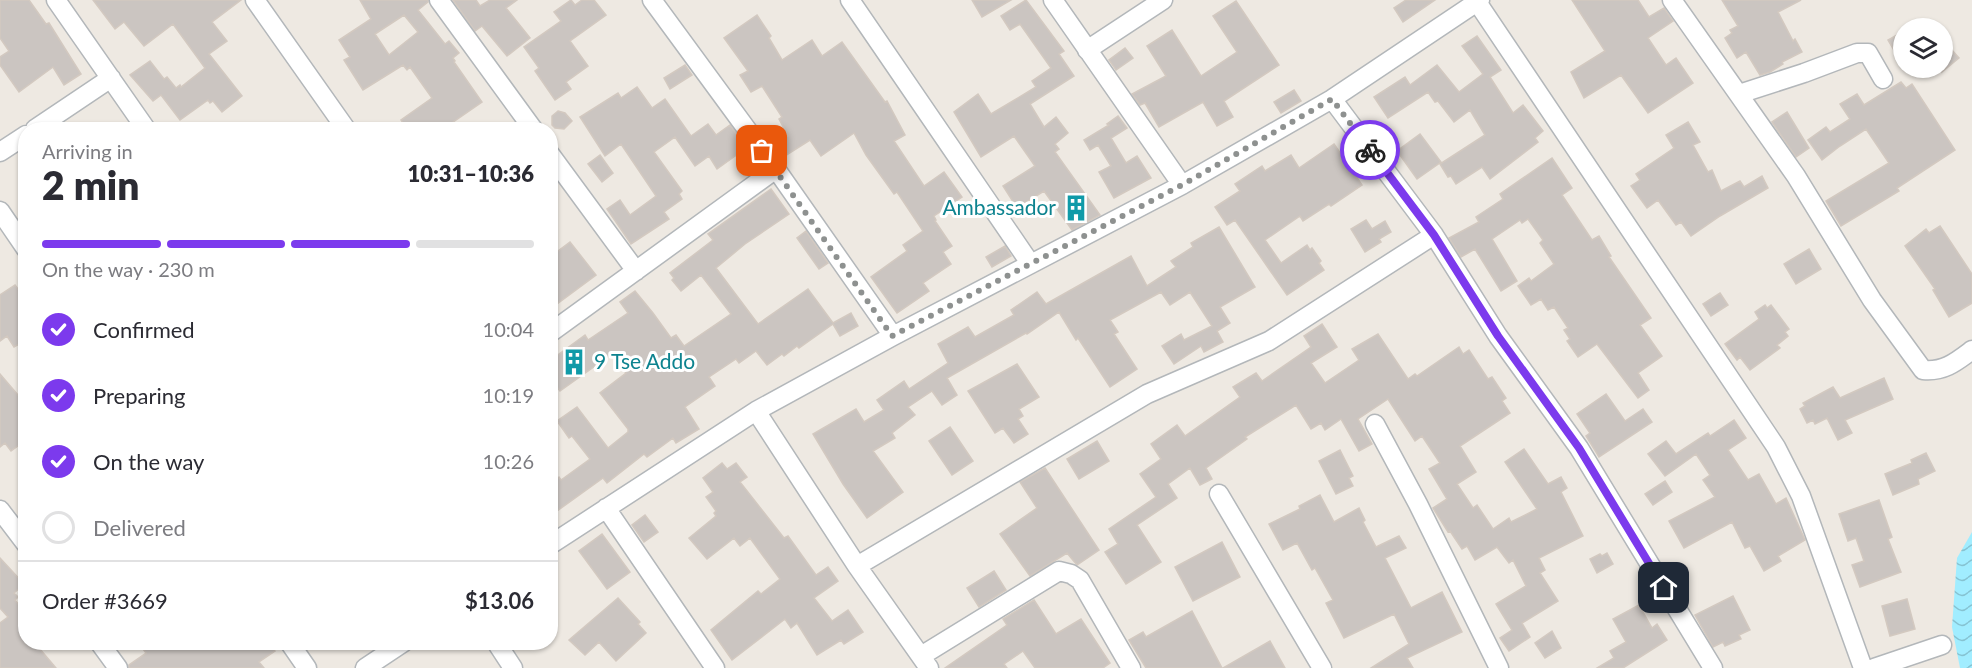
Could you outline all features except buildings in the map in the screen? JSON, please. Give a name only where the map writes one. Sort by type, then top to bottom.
[{"type":"street","points":[[56,0],[141,122]]},
{"type":"street","points":[[255,0],[341,122]]},
{"type":"street","points":[[439,0],[528,122]]},
{"type":"street","points":[[652,0],[776,169],[892,336]]},
{"type":"street","points":[[849,0],[1030,263]]},
{"type":"street","points":[[1053,0],[1182,185]]},
{"type":"street","points":[[1087,50],[1163,0]]},
{"type":"street","points":[[1672,0],[1796,176],[1872,300],[1923,370],[1936,371],[1948,367],[1972,350]]},
{"type":"street","points":[[558,540],[756,411],[892,336],[1182,185],[1332,99],[1479,1],[1776,447],[1801,496],[1863,668]]},
{"type":"street","points":[[1739,94],[1857,53],[1868,53],[1883,79]]},
{"type":"street","points":[[45,122],[111,78]]},
{"type":"street","points":[[1332,99],[1434,235],[1498,336],[1579,448],[1713,668]]},
{"type":"street","points":[[0,152],[18,140]]},
{"type":"street","points":[[558,165],[636,272]]},
{"type":"street","points":[[558,327],[776,169]]},
{"type":"street","points":[[0,211],[18,237]]},
{"type":"street","points":[[857,566],[1147,394],[1269,341],[1434,235]]},
{"type":"street","points":[[756,411],[857,566],[925,662],[1059,572],[1071,574],[1080,580],[1131,668]]},
{"type":"street","points":[[1374,424],[1418,504],[1499,668]]},
{"type":"street","points":[[1219,494],[1322,668]]},
{"type":"street","points":[[606,508],[715,668]]},
{"type":"street","points":[[0,510],[18,534]]},
{"type":"street","points":[[1874,668],[1942,645]]},
{"type":"street","points":[[105,650],[118,668]]},
{"type":"street","points":[[295,650],[307,668]]},
{"type":"street","points":[[365,668],[392,650]]},
{"type":"street","points":[[501,650],[513,668]]},
{"type":"water","points":[[1972,532],[1972,668],[1960,668],[1952,627],[1957,558]]},
{"type":"way so far","points":[[762,151],[892,336],[1182,185],[1332,99],[1370,150]]},
{"type":"place","name":"Ambassador","points":[[1076,208]]},
{"type":"place","name":"9 Tse Addo","points":[[574,362]]},
{"type":"route","points":[[1370,150],[1434,235],[1498,336],[1579,448],[1664,588]]}]
